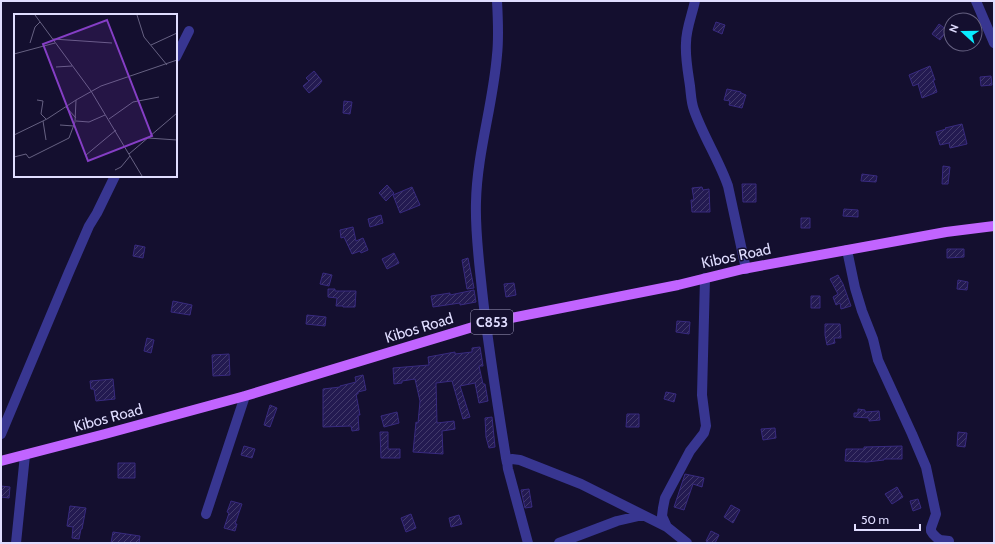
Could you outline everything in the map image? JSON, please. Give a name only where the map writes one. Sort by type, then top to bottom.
[{"type":"main road","name":"Kibos Road","points":[[1,461],[245,396],[486,323],[671,286],[746,269],[946,232],[994,226]]},
{"type":"street","points":[[497,1],[497,56],[479,168],[476,201],[476,235],[486,323],[507,464],[528,543]]},
{"type":"street","points":[[695,1],[686,43],[692,103],[701,128],[724,174],[728,186],[746,269]]},
{"type":"street","points":[[976,1],[993,37]]},
{"type":"street","points":[[177,55],[189,31]]},
{"type":"street","points":[[1,434],[89,226],[115,177]]},
{"type":"street","points":[[847,250],[855,288],[862,312],[873,339],[878,360],[926,467],[936,514],[931,531],[940,540],[949,541]]},
{"type":"street","points":[[667,527],[662,516],[665,498],[690,450],[704,433],[706,426],[702,396],[705,278]]},
{"type":"street","points":[[206,514],[245,396]]},
{"type":"street","points":[[16,543],[25,455]]},
{"type":"street","points":[[507,464],[509,460],[512,459],[520,460],[581,484],[667,527],[687,543]]},
{"type":"street","points":[[560,543],[617,521],[643,515]]},
{"type":"building","points":[[716,22],[725,25],[722,34],[713,30]]},
{"type":"building","points":[[939,24],[943,27],[943,36],[940,40],[932,34]]},
{"type":"building","points":[[930,66],[937,92],[922,98],[918,84],[913,86],[909,75]]},
{"type":"building","points":[[314,71],[322,81],[309,93],[303,86],[309,81],[306,78]]},
{"type":"building","points":[[991,76],[992,85],[981,86],[980,77]]},
{"type":"building","points":[[727,89],[741,92],[746,95],[742,108],[729,105],[730,101],[724,100]]},
{"type":"building","points":[[344,101],[352,102],[350,114],[343,113]]},
{"type":"building","points":[[962,124],[967,144],[950,148],[949,143],[940,145],[936,132]]},
{"type":"building","points":[[943,166],[950,167],[948,184],[942,184]]},
{"type":"building","points":[[862,174],[877,176],[876,182],[861,181]]},
{"type":"building","points":[[742,184],[756,184],[756,202],[743,202]]},
{"type":"building","points":[[387,185],[394,193],[386,201],[379,193]]},
{"type":"building","points":[[412,187],[420,205],[400,213],[393,195]]},
{"type":"building","points":[[702,187],[703,190],[709,189],[710,212],[692,212],[691,200],[694,200],[692,188]]},
{"type":"building","points":[[844,209],[858,210],[858,217],[843,216]]},
{"type":"building","points":[[381,215],[383,223],[370,227],[368,219]]},
{"type":"building","points":[[801,218],[810,218],[810,228],[801,228]]},
{"type":"building","points":[[353,227],[356,241],[363,238],[368,250],[361,253],[360,251],[352,254],[344,237],[341,238],[340,230]]},
{"type":"building","points":[[135,245],[145,247],[143,258],[133,256]]},
{"type":"building","points":[[947,249],[964,249],[964,257],[947,258]]},
{"type":"building","points":[[394,253],[399,263],[387,269],[382,259]]},
{"type":"building","points":[[468,258],[474,288],[467,289],[462,260]]},
{"type":"building","points":[[323,273],[332,275],[329,286],[320,284]]},
{"type":"building","points":[[838,275],[851,306],[841,309],[840,303],[836,305],[833,297],[838,294],[830,279]]},
{"type":"building","points":[[958,280],[968,282],[967,290],[957,289]]},
{"type":"building","points":[[514,283],[516,295],[506,297],[504,284]]},
{"type":"building","points":[[328,289],[335,289],[335,291],[356,291],[355,307],[336,306],[337,298],[328,297]]},
{"type":"building","points":[[474,290],[476,302],[433,307],[431,296],[450,293],[450,295]]},
{"type":"building","points":[[811,296],[820,296],[820,308],[811,308]]},
{"type":"building","points":[[173,301],[192,305],[190,315],[171,312]]},
{"type":"building","points":[[307,315],[326,317],[325,326],[306,324]]},
{"type":"building","points":[[677,321],[690,322],[689,334],[676,332]]},
{"type":"building","points":[[825,324],[840,324],[841,338],[834,338],[835,343],[827,345]]},
{"type":"building","points":[[147,338],[154,340],[151,353],[144,351]]},
{"type":"building","points":[[480,347],[483,366],[479,366],[483,384],[485,384],[488,401],[479,403],[475,383],[460,386],[470,417],[463,419],[452,381],[436,383],[437,423],[454,421],[455,429],[442,431],[443,454],[413,452],[420,401],[415,379],[394,384],[393,368],[429,365],[428,357],[455,352],[455,354],[472,352],[472,348]]},
{"type":"building","points":[[229,354],[230,375],[213,376],[212,355]]},
{"type":"building","points":[[363,375],[366,390],[356,394],[360,415],[358,415],[359,430],[352,431],[351,426],[323,427],[323,389],[340,387],[356,382],[355,377]]},
{"type":"building","points":[[113,379],[115,399],[96,401],[94,389],[91,389],[90,381]]},
{"type":"building","points":[[666,392],[676,394],[674,402],[664,399]]},
{"type":"building","points":[[270,405],[277,408],[270,427],[264,425]]},
{"type":"building","points":[[858,409],[865,410],[865,412],[879,411],[880,420],[869,421],[869,418],[854,417],[854,413],[858,413]]},
{"type":"building","points":[[397,412],[399,423],[384,427],[381,416]]},
{"type":"building","points":[[627,414],[639,414],[639,427],[626,427]]},
{"type":"building","points":[[492,417],[495,447],[489,448],[486,437],[485,418]]},
{"type":"building","points":[[775,428],[776,438],[763,440],[761,429]]},
{"type":"building","points":[[380,432],[388,432],[388,449],[400,449],[400,458],[381,458]]},
{"type":"building","points":[[958,432],[967,433],[965,447],[957,446]]},
{"type":"building","points":[[244,446],[255,449],[252,458],[241,455]]},
{"type":"building","points":[[902,446],[902,459],[884,459],[867,462],[845,461],[846,449]]},
{"type":"building","points":[[118,463],[135,463],[135,478],[118,478]]},
{"type":"building","points":[[685,474],[704,478],[702,487],[693,484],[684,510],[674,507]]},
{"type":"building","points":[[1,486],[10,487],[9,498],[1,497]]},
{"type":"building","points":[[897,487],[903,497],[892,504],[885,494]]},
{"type":"building","points":[[529,489],[532,507],[525,508],[521,490]]},
{"type":"building","points":[[918,499],[921,508],[913,511],[910,501]]},
{"type":"building","points":[[231,501],[242,504],[235,524],[237,524],[235,531],[224,528]]},
{"type":"building","points":[[731,505],[740,510],[733,523],[724,517]]},
{"type":"building","points":[[70,506],[86,508],[79,539],[72,538],[73,527],[67,526]]},
{"type":"building","points":[[411,514],[416,528],[406,532],[401,518]]},
{"type":"building","points":[[459,515],[462,524],[451,527],[449,518]]},
{"type":"building","points":[[711,531],[719,535],[715,543],[706,541]]},
{"type":"building","points":[[113,532],[140,536],[139,543],[111,543]]}]
